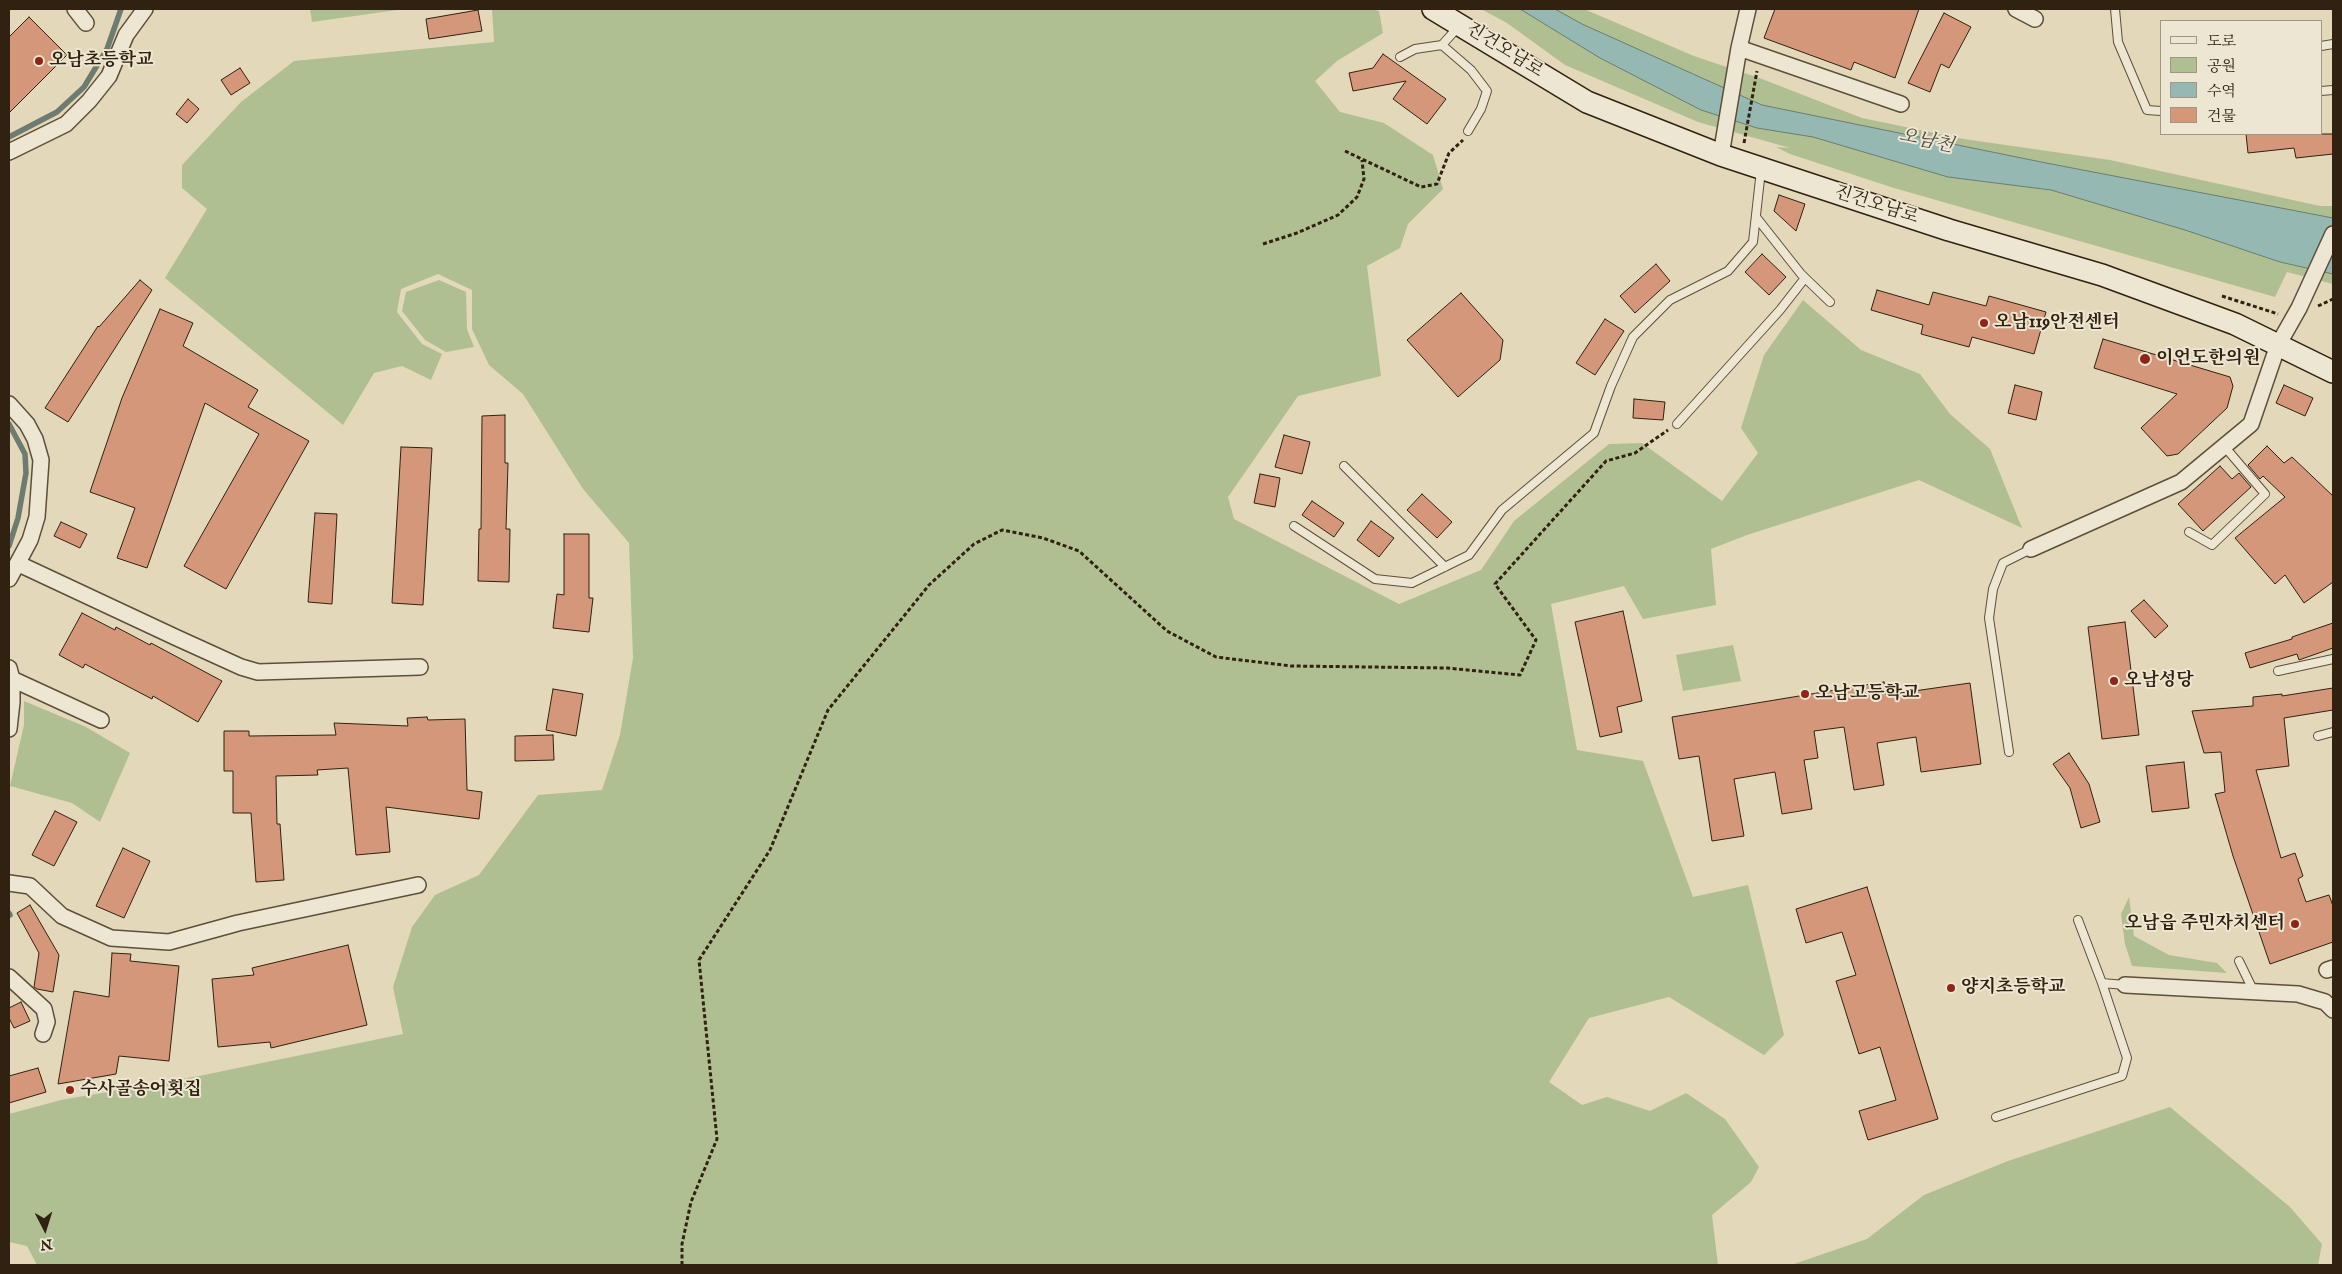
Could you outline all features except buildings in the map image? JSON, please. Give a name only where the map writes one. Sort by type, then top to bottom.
[{"type":"main road","name":"진건오남로","points":[[1433,9],[1461,24],[1587,102],[1721,155],[1948,230],[2102,275],[2235,324],[2333,372]]},
{"type":"street","points":[[75,9],[86,23]]},
{"type":"street","points":[[9,152],[66,124],[89,101],[109,76],[126,35],[145,9]]},
{"type":"street","points":[[1721,155],[1723,133],[1748,9]]},
{"type":"street","points":[[2016,9],[2035,19]]},
{"type":"street","points":[[1739,48],[1901,104]]},
{"type":"street","points":[[2031,549],[2180,482],[2251,424],[2278,345],[2299,308],[2333,234]]},
{"type":"street","points":[[9,404],[27,424],[36,439],[41,460],[37,517],[30,540],[19,564],[9,579]]},
{"type":"street","points":[[19,564],[241,667],[258,672],[420,668]]},
{"type":"street","points":[[10,673],[101,720]]},
{"type":"street","points":[[9,729],[12,702],[10,673]]},
{"type":"street","points":[[9,883],[30,886],[62,916],[111,938],[168,942],[238,923],[418,885]]},
{"type":"street","points":[[9,977],[44,1008],[47,1022],[43,1034]]},
{"type":"street","points":[[2125,985],[2298,994],[2325,1002],[2333,1010]]},
{"type":"lane","points":[[2115,9],[2118,42],[2147,110],[2160,111]]},
{"type":"lane","points":[[1400,57],[1415,49],[1442,44],[1461,24]]},
{"type":"lane","points":[[1442,44],[1471,70],[1487,91],[1481,109],[1468,130]]},
{"type":"lane","points":[[1294,526],[1374,579],[1412,583],[1469,555],[1502,510],[1594,434],[1611,386],[1633,337],[1670,300],[1728,271],[1753,242],[1761,168]]},
{"type":"lane","points":[[1756,217],[1805,278],[1830,302]]},
{"type":"lane","points":[[1677,424],[1780,310],[1805,278]]},
{"type":"lane","points":[[2189,532],[2212,545],[2265,494],[2224,446]]},
{"type":"lane","points":[[1344,466],[1445,567]]},
{"type":"lane","points":[[2009,752],[1989,618],[1993,589],[2003,563],[2031,549]]},
{"type":"lane","points":[[2278,671],[2333,659]]},
{"type":"lane","points":[[2318,736],[2333,732]]},
{"type":"lane","points":[[1996,1117],[2122,1076],[2127,1058],[2102,983],[2078,920]]},
{"type":"lane","points":[[2239,961],[2254,992]]},
{"type":"lane","points":[[2102,983],[2125,985]]},
{"type":"path","points":[[1744,141],[1760,56]]},
{"type":"path","points":[[1345,151],[1421,187],[1437,184],[1449,153],[1461,143],[1468,130]]},
{"type":"path","points":[[1263,244],[1297,233],[1338,215],[1357,197],[1364,179],[1362,160]]},
{"type":"path","points":[[682,1265],[682,1244],[691,1202],[717,1140],[699,960],[770,850],[828,710],[928,585],[974,544],[1002,530],[1043,538],[1079,551],[1167,631],[1216,657],[1291,666],[1447,668],[1520,675],[1536,640],[1495,584],[1606,461],[1635,453],[1677,424]]},
{"type":"green space","points":[[310,9],[404,9],[312,22]]},
{"type":"green space","points":[[492,9],[1373,9],[1379,11],[1383,33],[1337,61],[1315,81],[1340,112],[1384,123],[1433,155],[1443,189],[1408,224],[1400,248],[1367,266],[1381,376],[1298,396],[1228,497],[1234,519],[1399,604],[1481,570],[1514,521],[1609,444],[1642,443],[1722,501],[1758,453],[1741,428],[1764,355],[1803,300],[1861,350],[1920,374],[1950,414],[1990,449],[2022,528],[1919,480],[1747,535],[1711,549],[1716,605],[1643,619],[1624,586],[1551,604],[1577,750],[1643,761],[1693,897],[1748,885],[1784,1035],[1764,1055],[1669,997],[1589,1018],[1549,1082],[1582,1105],[1607,1097],[1650,1111],[1686,1093],[1725,1119],[1759,1167],[1751,1182],[1712,1215],[1718,1265],[37,1265],[27,1246],[9,1242],[9,1114],[61,1100],[199,1076],[403,1034],[393,987],[412,927],[435,895],[479,875],[538,795],[602,790],[620,735],[633,658],[629,543],[583,489],[523,394],[489,365],[472,329],[472,290],[438,274],[401,289],[397,312],[422,344],[442,354],[431,380],[402,366],[374,373],[343,425],[165,278],[207,209],[182,188],[182,165],[241,102],[294,61],[494,42]]},
{"type":"green space","points":[[1481,9],[1584,9],[1694,56],[1762,79],[1862,118],[1964,139],[2110,160],[2320,206],[2333,206],[2333,284],[2287,272],[2275,297],[1894,188],[1790,154],[1776,147],[1790,148],[1698,122],[1565,65],[1507,23]]},
{"type":"green space","points":[[439,280],[466,292],[467,329],[474,347],[446,352],[425,340],[402,311],[406,292]]},
{"type":"green space","points":[[1733,645],[1741,681],[1683,691],[1676,655]]},
{"type":"green space","points":[[24,701],[86,727],[130,753],[100,822],[72,803],[10,786],[24,725]]},
{"type":"green space","points":[[2129,897],[2134,936],[2169,955],[2217,963],[2227,973],[2132,966],[2125,944],[2121,914]]},
{"type":"green space","points":[[2170,1107],[2290,1207],[2322,1244],[2318,1265],[1791,1265],[1867,1239],[1924,1195],[2008,1161]]},
{"type":"water","name":"오남천","points":[[1520,9],[1555,9],[1582,24],[1762,105],[2041,162],[2333,218],[2333,274],[2280,262],[2185,230],[2051,190],[1948,177],[1813,137],[1757,128],[1701,110],[1600,58]]},
{"type":"waterway","points":[[9,137],[57,112],[84,87],[107,49],[121,9]]},
{"type":"waterway","points":[[9,424],[25,454],[26,473],[18,518],[9,546]]},
{"type":"place","name":"오남초등학교","points":[[39,61]]},
{"type":"place","name":"오남119안전센터","points":[[1984,323]]},
{"type":"place","name":"이언도한의원","points":[[2145,359]]},
{"type":"place","name":"오남성당","points":[[2114,681]]},
{"type":"place","name":"오남고등학교","points":[[1805,694]]},
{"type":"place","name":"오남읍 주민자치센터","points":[[2295,924]]},
{"type":"place","name":"양지초등학교","points":[[1951,988]]},
{"type":"place","name":"수사골송어횟집","points":[[70,1090]]}]
